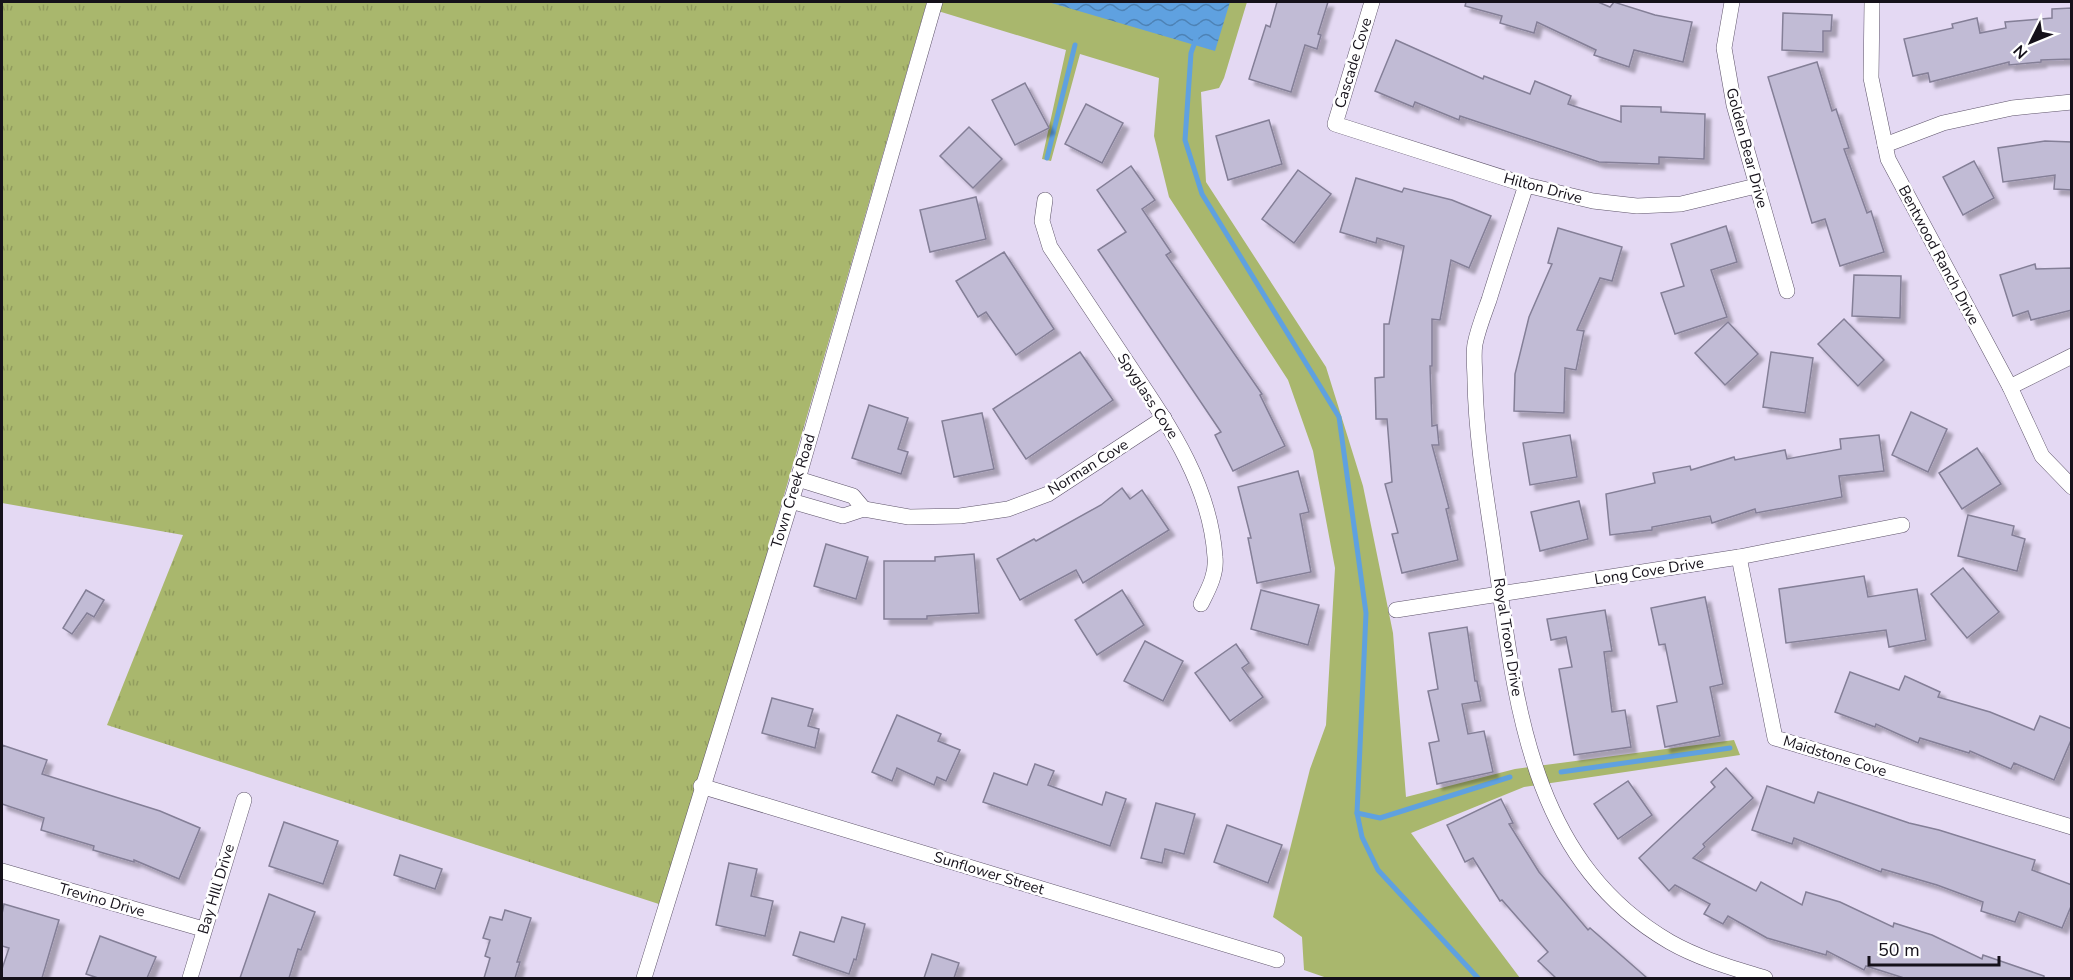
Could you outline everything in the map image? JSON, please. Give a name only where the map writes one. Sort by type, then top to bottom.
[{"type":"street","name":"Town Creek Road","points":[[644,978],[701,786],[798,479],[935,2]]},
{"type":"street","name":"Cascade Cove","points":[[1335,124],[1372,2]]},
{"type":"street","name":"Golden Bear Drive","points":[[1732,2],[1724,48],[1734,105],[1787,291]]},
{"type":"street","name":"Bentwood Ranch Drive","points":[[1872,2],[1871,78],[1888,159],[2010,387],[2043,456],[2072,487]]},
{"type":"street","points":[[1885,145],[1943,123],[2012,108],[2072,102]]},
{"type":"street","name":"Hilton Drive","points":[[1335,124],[1526,185],[1593,201],[1637,206],[1681,204],[1756,186]]},
{"type":"street","name":"Royal Troon Drive","points":[[1526,185],[1474,345],[1476,406],[1501,595],[1522,721],[1552,814],[1569,845],[1596,881],[1634,917],[1670,942],[1710,961],[1765,978]]},
{"type":"street","name":"Spyglass Cove","points":[[1045,200],[1042,221],[1050,247],[1164,418],[1193,468],[1209,521],[1216,559],[1211,585],[1201,604]]},
{"type":"street","points":[[2010,387],[2072,356]]},
{"type":"street","name":"Norman Cove","points":[[791,501],[843,516],[864,509],[909,517],[960,516],[1008,509],[1048,494],[1164,418]]},
{"type":"street","name":"Norman Cove","points":[[798,479],[852,496],[864,509]]},
{"type":"street","name":"Long Cove Drive","points":[[1396,610],[1739,557],[1902,525]]},
{"type":"street","name":"Maidstone Cove","points":[[1739,557],[1775,738],[2072,827]]},
{"type":"street","name":"Sunflower Street","points":[[701,786],[1277,960]]},
{"type":"street","name":"Bay HIll Drive","points":[[190,978],[244,800]]},
{"type":"street","name":"Trevino Drive","points":[[2,871],[203,929]]},
{"type":"green space","points":[[2,2],[927,2],[665,906],[107,725],[183,535],[2,503]]},
{"type":"green space","points":[[941,2],[1247,2],[1219,88],[1201,92],[1206,182],[1326,367],[1363,486],[1393,633],[1406,797],[1515,769],[1734,740],[1740,755],[1524,787],[1411,833],[1520,978],[1327,978],[1304,970],[1302,937],[1273,917],[1310,769],[1326,725],[1335,568],[1313,451],[1288,380],[1169,197],[1154,136],[1159,78],[1080,54],[1051,161],[1042,159],[1066,50],[938,11]]},
{"type":"water","points":[[1048,2],[1230,2],[1215,51]]},
{"type":"building","points":[[1277,2],[1328,2],[1318,34],[1321,35],[1317,49],[1305,45],[1291,92],[1249,79],[1266,25],[1270,27]]},
{"type":"building","points":[[1466,2],[1598,2],[1610,7],[1614,2],[1655,15],[1692,22],[1683,62],[1634,50],[1629,67],[1594,55],[1596,50],[1537,22],[1534,33],[1500,23],[1502,16],[1465,6]]},
{"type":"building","points":[[2072,8],[2072,59],[2041,60],[2041,62],[2009,65],[2009,62],[1930,82],[1928,73],[1913,76],[1904,39],[1953,28],[1952,24],[1977,18],[1980,33],[2006,28],[2005,22],[2052,18],[2052,9]]},
{"type":"building","points":[[1783,13],[1832,15],[1831,31],[1823,31],[1823,52],[1782,50]]},
{"type":"building","points":[[1396,40],[1483,79],[1484,76],[1530,94],[1535,81],[1571,96],[1568,104],[1621,122],[1621,106],[1661,107],[1661,112],[1705,114],[1704,159],[1659,157],[1659,164],[1599,162],[1460,116],[1459,120],[1415,102],[1413,107],[1375,91]]},
{"type":"building","points":[[1817,62],[1832,111],[1836,109],[1849,148],[1844,149],[1867,213],[1871,211],[1884,252],[1840,266],[1825,219],[1812,223],[1768,77]]},
{"type":"building","points":[[1025,83],[1049,128],[1015,145],[992,100]]},
{"type":"building","points":[[1086,104],[1123,123],[1102,163],[1065,144]]},
{"type":"building","points":[[1269,120],[1282,164],[1228,180],[1216,136]]},
{"type":"building","points":[[969,127],[1002,159],[973,188],[940,156]]},
{"type":"building","points":[[2045,141],[2072,142],[2072,190],[2054,189],[2055,175],[2003,182],[1998,148]]},
{"type":"building","points":[[1974,161],[1994,198],[1963,215],[1943,177]]},
{"type":"building","points":[[1131,166],[1155,200],[1142,209],[1171,252],[1166,255],[1262,394],[1260,395],[1285,446],[1233,471],[1215,435],[1221,432],[1098,250],[1126,232],[1097,190]]},
{"type":"building","points":[[1298,170],[1331,194],[1294,243],[1262,219]]},
{"type":"building","points":[[1356,178],[1402,192],[1404,188],[1452,200],[1491,216],[1469,268],[1451,260],[1440,320],[1432,319],[1432,366],[1430,366],[1432,426],[1437,425],[1439,445],[1432,445],[1449,508],[1446,509],[1458,560],[1402,573],[1392,534],[1398,533],[1385,484],[1392,482],[1387,419],[1376,419],[1375,378],[1384,377],[1384,324],[1389,324],[1404,246],[1377,238],[1376,243],[1340,232]]},
{"type":"building","points":[[976,197],[986,239],[930,252],[920,210]]},
{"type":"building","points":[[1726,226],[1737,262],[1711,270],[1727,317],[1675,334],[1661,293],[1684,286],[1671,244]]},
{"type":"building","points":[[1558,228],[1622,247],[1612,281],[1600,278],[1577,330],[1584,331],[1576,370],[1565,368],[1564,413],[1514,411],[1515,374],[1529,317],[1552,264],[1548,263]]},
{"type":"building","points":[[1004,252],[1054,329],[1016,355],[986,312],[978,317],[956,281]]},
{"type":"building","points":[[2035,264],[2036,269],[2072,268],[2072,310],[2031,320],[2028,311],[2013,316],[2000,275]]},
{"type":"building","points":[[1854,275],[1901,276],[1900,318],[1852,316]]},
{"type":"building","points":[[1844,319],[1884,360],[1858,386],[1818,344]]},
{"type":"building","points":[[1728,322],[1758,354],[1725,385],[1695,353]]},
{"type":"building","points":[[1080,352],[1113,400],[1026,459],[993,409]]},
{"type":"building","points":[[1771,352],[1813,358],[1805,413],[1763,407]]},
{"type":"building","points":[[869,405],[908,418],[898,449],[908,452],[901,474],[852,458]]},
{"type":"building","points":[[1911,412],[1947,429],[1928,472],[1892,455]]},
{"type":"building","points":[[982,413],[994,469],[954,477],[942,421]]},
{"type":"building","points":[[1570,435],[1577,477],[1530,485],[1523,443]]},
{"type":"building","points":[[1879,435],[1884,471],[1839,476],[1842,497],[1756,513],[1755,509],[1712,523],[1710,516],[1652,527],[1652,530],[1610,535],[1606,494],[1655,483],[1653,473],[1690,466],[1691,470],[1734,457],[1735,460],[1785,450],[1787,459],[1841,449],[1840,439]]},
{"type":"building","points":[[1977,448],[2001,484],[1962,509],[1939,473]]},
{"type":"building","points":[[1298,471],[1309,512],[1300,514],[1311,572],[1257,583],[1248,538],[1251,538],[1238,487]]},
{"type":"building","points":[[1122,488],[1130,499],[1142,490],[1169,530],[1083,583],[1076,570],[1020,600],[997,559],[1034,539],[1036,541],[1101,505]]},
{"type":"building","points":[[1579,501],[1588,539],[1540,551],[1531,512]]},
{"type":"building","points":[[1968,515],[2014,526],[2012,535],[2025,539],[2017,571],[1958,556]]},
{"type":"building","points":[[826,544],[868,557],[856,599],[814,586]]},
{"type":"building","points":[[974,554],[979,613],[927,616],[927,619],[884,619],[884,561],[935,561],[935,557]]},
{"type":"building","points":[[1963,568],[1999,612],[1967,638],[1931,594]]},
{"type":"building","points":[[1864,576],[1868,597],[1917,589],[1926,640],[1889,647],[1886,630],[1786,643],[1779,589]]},
{"type":"building","points":[[86,590],[104,600],[94,617],[87,613],[72,634],[63,628]]},
{"type":"building","points":[[1122,590],[1144,625],[1097,655],[1075,620]]},
{"type":"building","points":[[1261,590],[1319,605],[1308,645],[1251,629]]},
{"type":"building","points":[[1705,597],[1723,684],[1710,687],[1720,736],[1665,747],[1657,706],[1677,702],[1665,644],[1659,645],[1651,608]]},
{"type":"building","points":[[1605,610],[1612,651],[1604,652],[1612,712],[1625,710],[1631,747],[1574,755],[1559,669],[1572,667],[1566,637],[1551,640],[1547,619]]},
{"type":"building","points":[[1467,627],[1475,681],[1477,681],[1481,701],[1462,704],[1468,734],[1484,731],[1493,772],[1437,784],[1429,743],[1439,741],[1428,691],[1438,689],[1429,633]]},
{"type":"building","points":[[1145,641],[1183,661],[1163,701],[1124,681]]},
{"type":"building","points":[[1236,644],[1249,663],[1242,668],[1263,697],[1230,721],[1195,673]]},
{"type":"building","points":[[1850,672],[1899,690],[1905,676],[1940,692],[1938,697],[1990,712],[2034,730],[2040,716],[2072,729],[2072,738],[2054,780],[2014,763],[2011,769],[1970,751],[1969,753],[1920,738],[1918,743],[1876,724],[1875,727],[1835,712]]},
{"type":"building","points":[[772,698],[813,709],[808,726],[819,729],[815,748],[762,733]]},
{"type":"building","points":[[897,715],[941,734],[938,741],[960,750],[946,781],[937,777],[934,785],[897,768],[892,781],[872,772]]},
{"type":"building","points":[[2,745],[47,760],[42,774],[160,811],[200,828],[179,879],[134,860],[134,862],[93,850],[94,846],[41,830],[44,818],[2,804]]},
{"type":"building","points":[[1035,764],[1054,771],[1048,785],[1102,805],[1106,792],[1126,799],[1110,846],[983,802],[994,773],[1027,785]]},
{"type":"building","points":[[1726,768],[1753,798],[1703,844],[1705,847],[1693,858],[1756,891],[1761,882],[1802,905],[1806,892],[1840,902],[1893,927],[1894,923],[1932,935],[1982,959],[1983,955],[2044,976],[2044,978],[1904,978],[1866,966],[1864,970],[1827,951],[1826,955],[1767,938],[1728,916],[1723,924],[1704,914],[1710,904],[1675,885],[1669,891],[1639,858],[1715,787],[1711,782]]},
{"type":"building","points":[[1628,781],[1652,815],[1618,839],[1594,804]]},
{"type":"building","points":[[1767,786],[1814,803],[1818,792],[1909,823],[2035,860],[2032,870],[2072,885],[2072,904],[2062,928],[2019,912],[2015,922],[1981,911],[1983,902],[1937,885],[1882,869],[1881,872],[1794,838],[1792,844],[1752,830]]},
{"type":"building","points":[[1501,799],[1513,823],[1509,824],[1539,872],[1588,930],[1590,928],[1647,978],[1556,978],[1538,961],[1548,952],[1502,900],[1500,901],[1473,858],[1465,862],[1447,825]]},
{"type":"building","points":[[1156,803],[1195,814],[1184,854],[1165,849],[1162,863],[1141,858]]},
{"type":"building","points":[[284,822],[338,841],[323,884],[269,866]]},
{"type":"building","points":[[1227,825],[1282,845],[1268,883],[1214,862]]},
{"type":"building","points":[[400,855],[442,869],[435,889],[394,875]]},
{"type":"building","points":[[729,863],[757,869],[751,896],[773,901],[765,936],[716,925]]},
{"type":"building","points":[[269,894],[315,912],[301,950],[298,949],[289,978],[240,978]]},
{"type":"building","points":[[4,904],[59,920],[42,978],[2,978],[2,969],[9,948],[2,946]]},
{"type":"building","points":[[505,910],[531,918],[517,962],[520,962],[515,978],[484,978],[490,958],[485,956],[490,940],[483,938],[490,917],[502,920]]},
{"type":"building","points":[[842,917],[865,924],[856,960],[854,959],[849,974],[793,955],[800,932],[834,942]]},
{"type":"building","points":[[100,936],[156,957],[147,978],[98,978],[86,974]]},
{"type":"building","points":[[932,954],[959,963],[954,978],[924,978]]},
{"type":"waterway","points":[[1196,39],[1191,53],[1185,140],[1202,194],[1339,417],[1366,613],[1357,813],[1362,837],[1378,870],[1478,978]]},
{"type":"waterway","points":[[1047,158],[1075,45]]},
{"type":"waterway","points":[[1561,772],[1730,748]]},
{"type":"waterway","points":[[1357,813],[1380,818],[1510,777]]}]
